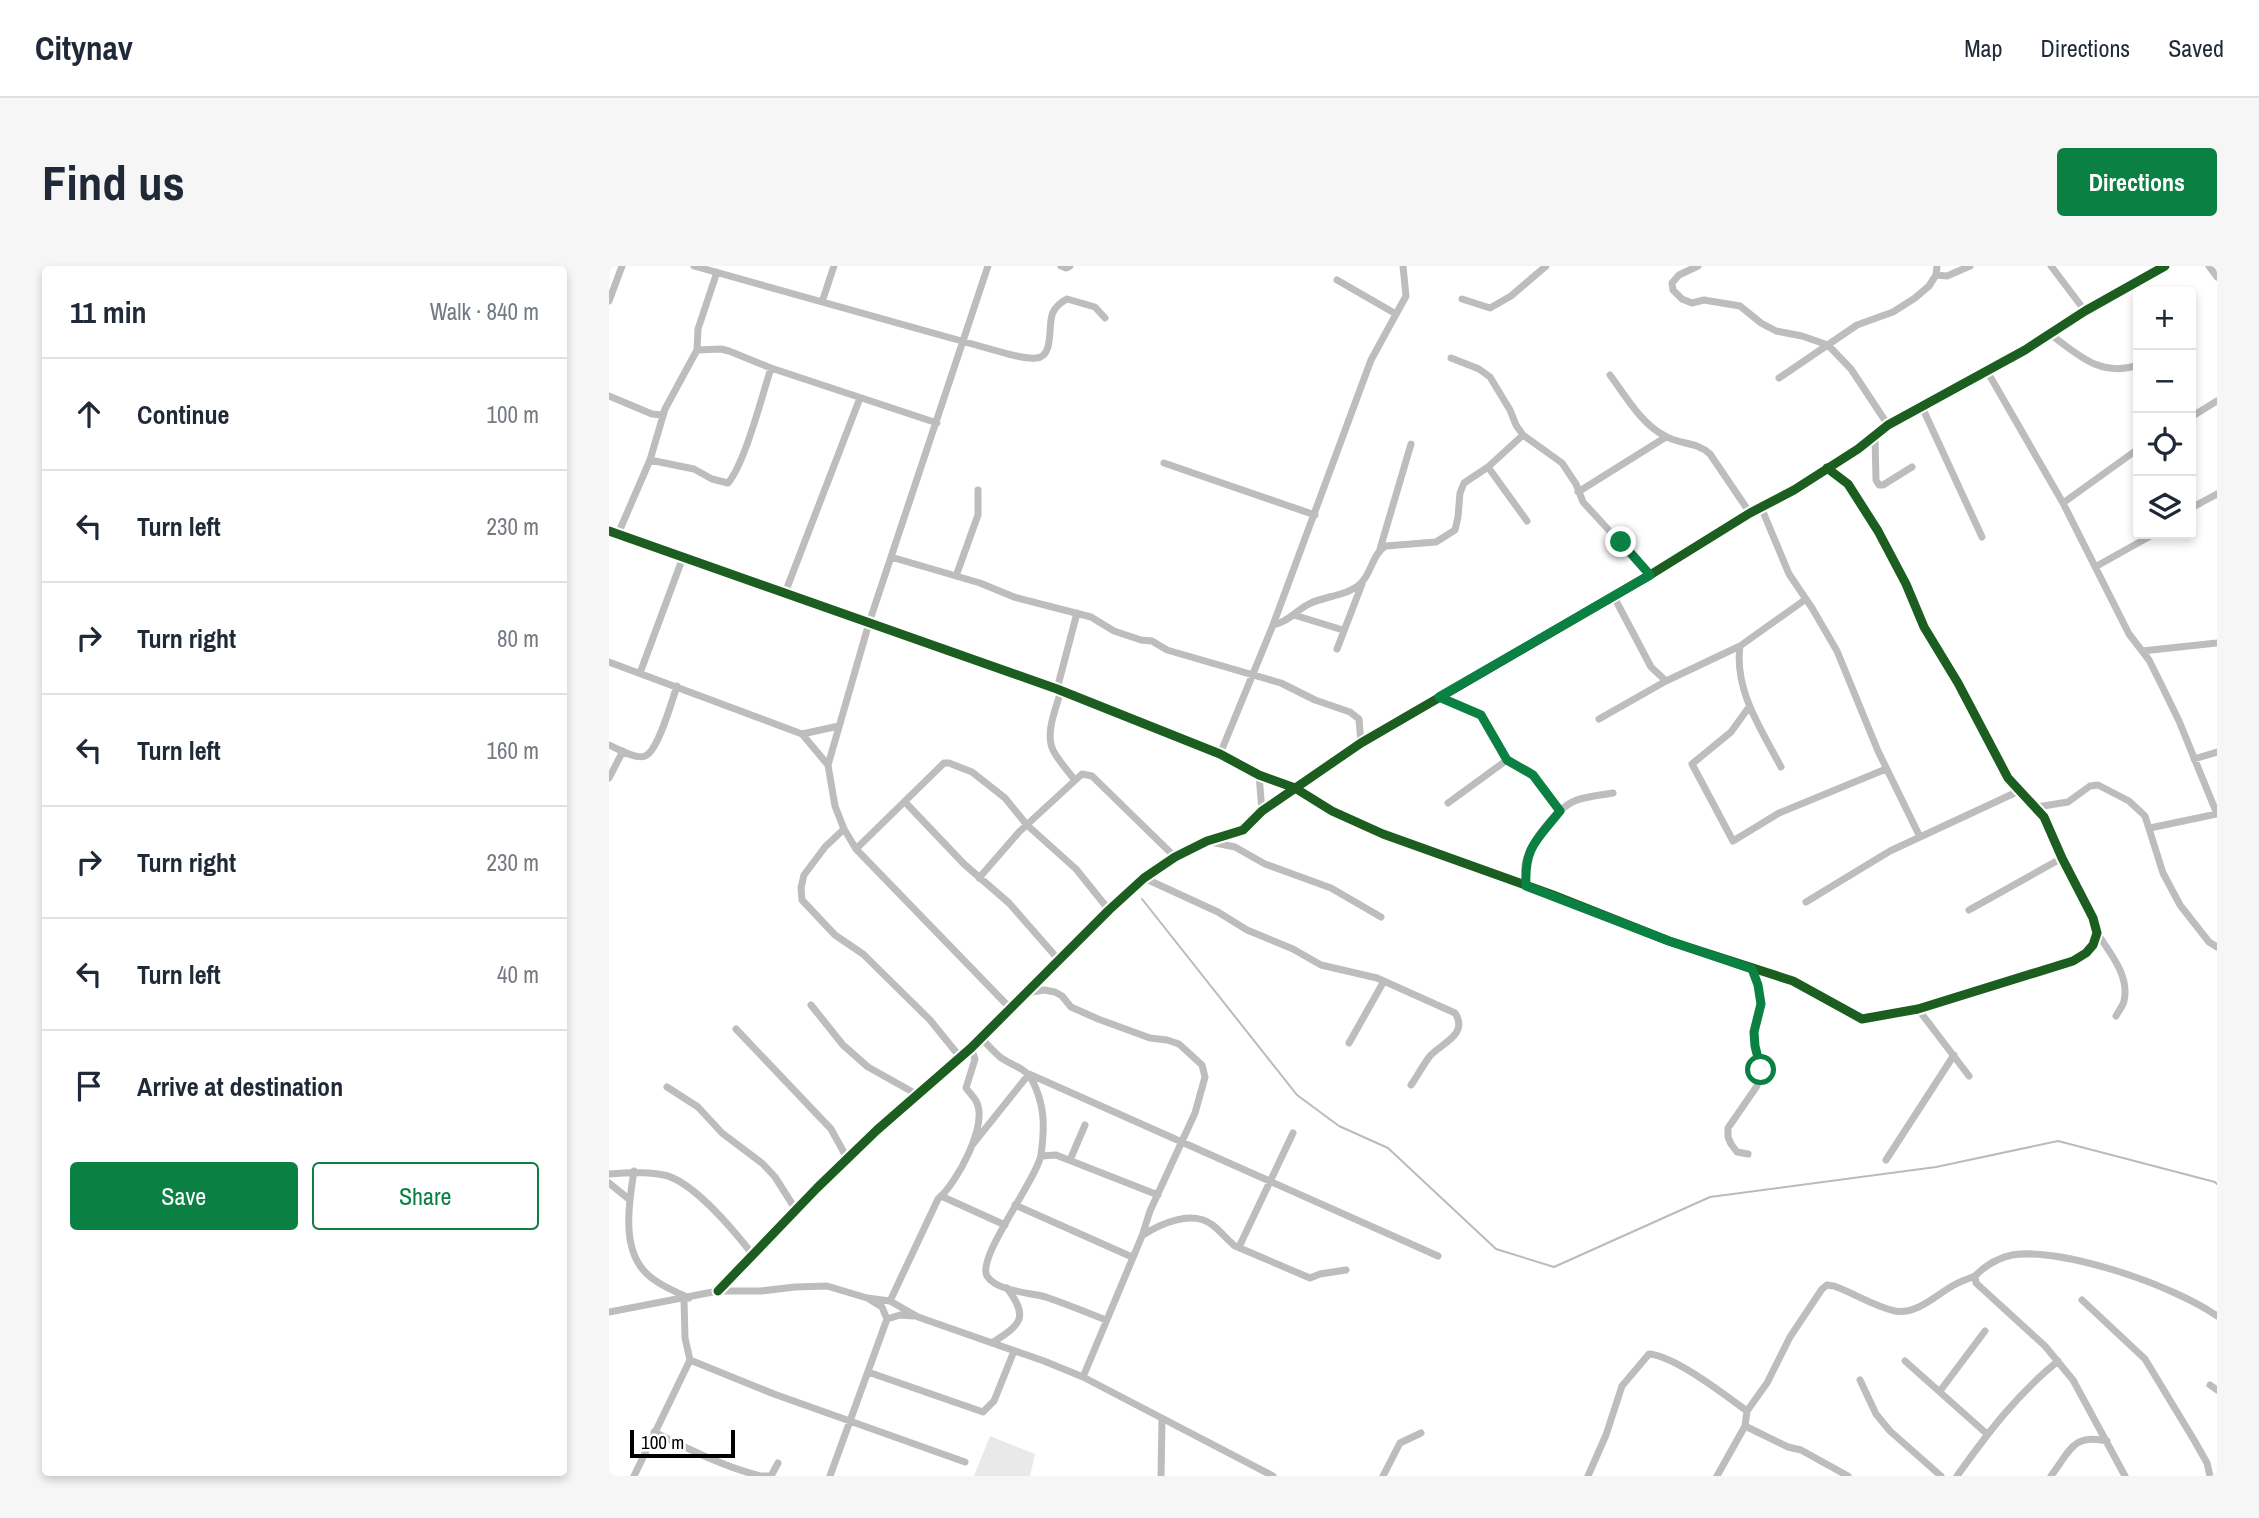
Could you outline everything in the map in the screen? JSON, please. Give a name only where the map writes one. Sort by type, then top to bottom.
[{"type":"street","points":[[609,301],[622,266]]},
{"type":"street","points":[[694,266],[1008,355],[1038,358],[1043,356],[1047,349],[1052,315],[1067,299],[1095,307],[1105,318]]},
{"type":"street","points":[[728,275],[731,266]]},
{"type":"street","points":[[822,302],[834,266]]},
{"type":"street","points":[[1061,266],[1070,266]]},
{"type":"street","points":[[1220,754],[1273,625],[1371,360],[1406,296],[1403,266]]},
{"type":"street","points":[[1462,299],[1490,308],[1511,296],[1546,266]]},
{"type":"street","points":[[1698,266],[1674,278],[1673,290],[1682,299],[1692,303],[1704,300],[1740,306],[1776,331],[1828,345],[1851,369],[1888,425]]},
{"type":"street","points":[[1779,378],[1857,325],[1893,312],[1915,298],[1929,286],[1936,270],[1947,276],[1970,266]]},
{"type":"street","points":[[2052,266],[2085,311]]},
{"type":"street","points":[[718,1292],[848,1158],[971,1048],[1058,959],[1145,878],[1175,857],[1207,841],[1244,830],[1262,811],[1361,743],[1650,575],[1750,513],[1794,490],[1859,449],[1888,425],[1987,371],[2165,266]]},
{"type":"street","points":[[2209,266],[2217,278]]},
{"type":"street","points":[[986,267],[964,342],[869,623],[828,765],[835,806],[856,849],[1010,1008]]},
{"type":"street","points":[[618,534],[650,460],[663,415],[697,350],[698,329],[717,272]]},
{"type":"street","points":[[1337,280],[1396,314]]},
{"type":"street","points":[[2050,334],[2087,361],[2106,369],[2133,366]]},
{"type":"street","points":[[697,350],[729,351],[771,368],[937,422]]},
{"type":"street","points":[[1451,358],[1479,369],[1490,377],[1523,435],[1562,463],[1576,484],[1583,502],[1650,575]]},
{"type":"street","points":[[650,460],[694,470],[728,483],[733,478],[744,449],[771,368]]},
{"type":"street","points":[[1987,371],[2063,503],[2129,634],[2142,651],[2167,696],[2217,814],[2150,828]]},
{"type":"street","points":[[1610,375],[1652,428],[1666,437],[1702,447],[1710,454],[1750,513]]},
{"type":"street","points":[[609,396],[652,414],[663,415]]},
{"type":"street","points":[[785,593],[860,398]]},
{"type":"street","points":[[2196,414],[2217,401]]},
{"type":"street","points":[[1922,407],[1982,537]]},
{"type":"street","points":[[652,414],[661,425]]},
{"type":"street","points":[[1380,549],[1386,546],[1436,542],[1455,530],[1464,483],[1488,467],[1523,435]]},
{"type":"street","points":[[1875,436],[1878,485],[1883,485],[1912,467]]},
{"type":"street","points":[[1578,492],[1666,437]]},
{"type":"street","points":[[1337,649],[1363,582],[1380,549],[1411,444]]},
{"type":"street","points":[[2063,503],[2133,453]]},
{"type":"street","points":[[1164,463],[1315,514]]},
{"type":"street","points":[[1488,467],[1527,521]]},
{"type":"street","points":[[1827,468],[1848,484],[1878,531],[1906,584],[1924,627],[1958,683],[2008,778],[2044,817],[2098,933],[2119,967],[2125,983],[2125,1002],[2116,1016]]},
{"type":"street","points":[[956,576],[978,515],[978,490]]},
{"type":"street","points":[[2196,505],[2217,494]]},
{"type":"street","points":[[1761,507],[1789,574],[1836,651],[1920,837]]},
{"type":"street","points":[[609,531],[1059,690],[1220,754],[1259,775],[1295,789],[1365,827],[1669,941],[1793,982],[1862,1019],[1918,1009],[2073,961],[2094,945],[2098,933]]},
{"type":"street","points":[[2095,566],[2145,539]]},
{"type":"street","points":[[640,673],[683,557]]},
{"type":"street","points":[[891,557],[980,583],[1014,597],[1091,617],[1126,636],[1152,641],[1167,650],[1281,683],[1315,700],[1350,712],[1359,719],[1361,743]]},
{"type":"street","points":[[1273,625],[1283,623],[1311,603],[1357,588],[1363,582]]},
{"type":"street","points":[[1613,595],[1651,667],[1666,681]]},
{"type":"street","points":[[1599,719],[1666,681],[1739,646],[1806,599]]},
{"type":"street","points":[[1074,779],[1053,751],[1050,741],[1077,613]]},
{"type":"street","points":[[1294,615],[1343,630]]},
{"type":"street","points":[[2142,651],[2217,643]]},
{"type":"street","points":[[1739,646],[1738,662],[1748,707],[1781,767]]},
{"type":"street","points":[[609,663],[802,734],[828,765]]},
{"type":"street","points":[[609,745],[638,757],[645,757],[650,753],[656,744],[677,686]]},
{"type":"street","points":[[1439,697],[1481,715],[1507,760],[1533,775],[1560,811]]},
{"type":"street","points":[[1748,707],[1731,732],[1692,764],[1733,841],[1779,813],[1887,769]]},
{"type":"street","points":[[802,734],[839,726]]},
{"type":"street","points":[[609,778],[623,751]]},
{"type":"street","points":[[2193,759],[2217,752]]},
{"type":"street","points":[[1448,803],[1507,760]]},
{"type":"street","points":[[856,849],[944,763],[949,763],[972,772],[1005,797],[1027,825],[1076,869],[1109,910]]},
{"type":"street","points":[[979,878],[1027,825],[1081,774],[1092,776],[1175,857]]},
{"type":"street","points":[[1259,775],[1262,811]]},
{"type":"street","points":[[2037,807],[2068,802],[2090,786],[2098,785],[2129,801],[2145,817],[2163,873],[2180,905],[2209,942],[2217,947]]},
{"type":"street","points":[[1806,902],[1890,850],[2019,791]]},
{"type":"street","points":[[1526,886],[1525,865],[1531,848],[1560,811],[1581,799],[1613,793]]},
{"type":"street","points":[[905,802],[979,878],[1009,904],[1058,959]]},
{"type":"street","points":[[844,829],[825,847],[804,875],[802,900],[835,935],[863,954],[930,1020],[960,1057]]},
{"type":"street","points":[[1207,841],[1235,847],[1265,864],[1331,888],[1381,917]]},
{"type":"street","points":[[1969,909],[2062,858]]},
{"type":"street","points":[[1145,878],[1321,965],[1377,978],[1455,1013],[1459,1025],[1454,1037],[1431,1056],[1411,1085]]},
{"type":"street","points":[[1748,1154],[1737,1152],[1728,1137],[1727,1128],[1757,1086],[1761,1070],[1754,1032],[1761,1004],[1752,969]]},
{"type":"street","points":[[1349,1043],[1384,981]]},
{"type":"street","points":[[1024,993],[1044,990],[1055,992],[1071,1007],[1098,1019],[1141,1035],[1179,1044],[1202,1065],[1205,1077],[1202,1094],[1183,1142],[1158,1195],[1083,1377]]},
{"type":"street","points":[[811,1005],[843,1045],[868,1067],[918,1095]]},
{"type":"street","points":[[1918,1009],[1969,1076]]},
{"type":"street","points":[[736,1029],[831,1129],[848,1158]]},
{"type":"street","points":[[981,1038],[1001,1058],[1029,1074],[1438,1256]]},
{"type":"street","points":[[971,1048],[975,1059],[966,1088],[976,1101],[979,1111],[973,1144]]},
{"type":"street","points":[[1886,1160],[1954,1055]]},
{"type":"street","points":[[890,1301],[941,1196],[949,1190],[973,1144],[1029,1074]]},
{"type":"street","points":[[1029,1074],[1044,1113],[1041,1156],[985,1264],[985,1270],[992,1281],[1007,1288],[1044,1297],[1107,1320]]},
{"type":"street","points":[[667,1087],[698,1107],[722,1133],[763,1164],[775,1177],[796,1210]]},
{"type":"street","points":[[1070,1160],[1084,1125]]},
{"type":"street","points":[[1239,1247],[1293,1133]]},
{"type":"street","points":[[1041,1156],[1056,1155],[1158,1195]]},
{"type":"street","points":[[609,1174],[634,1171],[671,1177],[719,1215],[753,1255]]},
{"type":"street","points":[[634,1171],[629,1233],[638,1264],[652,1278],[687,1298]]},
{"type":"street","points":[[609,1183],[630,1200]]},
{"type":"street","points":[[941,1196],[1005,1225]]},
{"type":"street","points":[[1015,1205],[1132,1257]]},
{"type":"street","points":[[1142,1236],[1171,1222],[1198,1219],[1213,1225],[1226,1239],[1239,1247],[1310,1278],[1346,1270]]},
{"type":"street","points":[[1717,1476],[1745,1426],[1747,1411],[1767,1383],[1790,1337],[1827,1285],[1898,1312],[1929,1301],[1955,1284],[1975,1276],[1991,1262],[2012,1255],[2042,1255],[2086,1263],[2136,1277],[2174,1291],[2217,1316]]},
{"type":"street","points":[[1975,1276],[1976,1283],[2045,1346],[2073,1380],[2125,1476]]},
{"type":"street","points":[[609,1312],[718,1292],[827,1286],[867,1298],[890,1301],[918,1317],[1083,1377],[1273,1476]]},
{"type":"street","points":[[992,1343],[1016,1325],[1020,1315],[1019,1304],[1007,1288]]},
{"type":"street","points":[[634,1476],[690,1360],[685,1338],[687,1298]]},
{"type":"street","points":[[831,1475],[887,1319],[882,1307],[867,1298]]},
{"type":"street","points":[[2082,1300],[2145,1359],[2194,1440],[2207,1464],[2210,1476]]},
{"type":"street","points":[[887,1319],[900,1315],[918,1317]]},
{"type":"street","points":[[1940,1391],[1985,1331]]},
{"type":"street","points":[[868,1372],[983,1412],[994,1401],[1014,1351]]},
{"type":"street","points":[[1588,1476],[1610,1425],[1622,1386],[1649,1354],[1667,1360],[1717,1388],[1747,1411]]},
{"type":"street","points":[[690,1360],[774,1394],[965,1462]]},
{"type":"street","points":[[1905,1361],[1987,1434]]},
{"type":"street","points":[[1957,1476],[1987,1434],[2034,1381],[2058,1361]]},
{"type":"street","points":[[1860,1380],[1876,1415],[1889,1431],[1941,1476]]},
{"type":"street","points":[[2210,1385],[2217,1390]]},
{"type":"street","points":[[1161,1476],[1162,1420]]},
{"type":"street","points":[[1745,1426],[1801,1450],[1848,1476]]},
{"type":"street","points":[[654,1432],[705,1458],[761,1476],[771,1476],[778,1463]]},
{"type":"street","points":[[1383,1476],[1400,1443],[1421,1433]]},
{"type":"street","points":[[2051,1476],[2075,1445],[2083,1439],[2107,1441]]},
{"type":"shaded area","points":[[990,1436],[1035,1454],[1030,1476],[974,1476]]},
{"type":"waterway","points":[[1142,899],[1297,1095],[1339,1126],[1388,1148],[1496,1249],[1554,1267],[1710,1197],[1936,1167],[2058,1141],[2217,1184]]},
{"type":"cycle path","points":[[718,1291],[817,1188],[877,1130],[971,1048],[1144,878],[1175,857],[1207,841],[1243,830],[1262,811],[1361,743],[1650,575],[1750,513],[1794,490],[1858,449],[1888,425],[2025,350],[2085,311],[2165,266]]},
{"type":"cycle path","points":[[609,531],[1057,689],[1220,754],[1259,775],[1295,788],[1332,811],[1383,834],[1553,895],[1669,941],[1793,981],[1862,1019],[1918,1009],[2073,961],[2093,945],[2097,933],[2093,918],[2044,817],[2008,778],[1958,683],[1924,627],[1906,584],[1878,531],[1848,484],[1827,468]]},
{"type":"route","points":[[1621,542],[1650,575],[1439,697],[1481,715],[1507,760],[1529,771],[1560,811],[1531,848],[1525,865],[1526,886],[1669,941],[1752,969],[1761,1004],[1754,1032],[1761,1070]]}]
